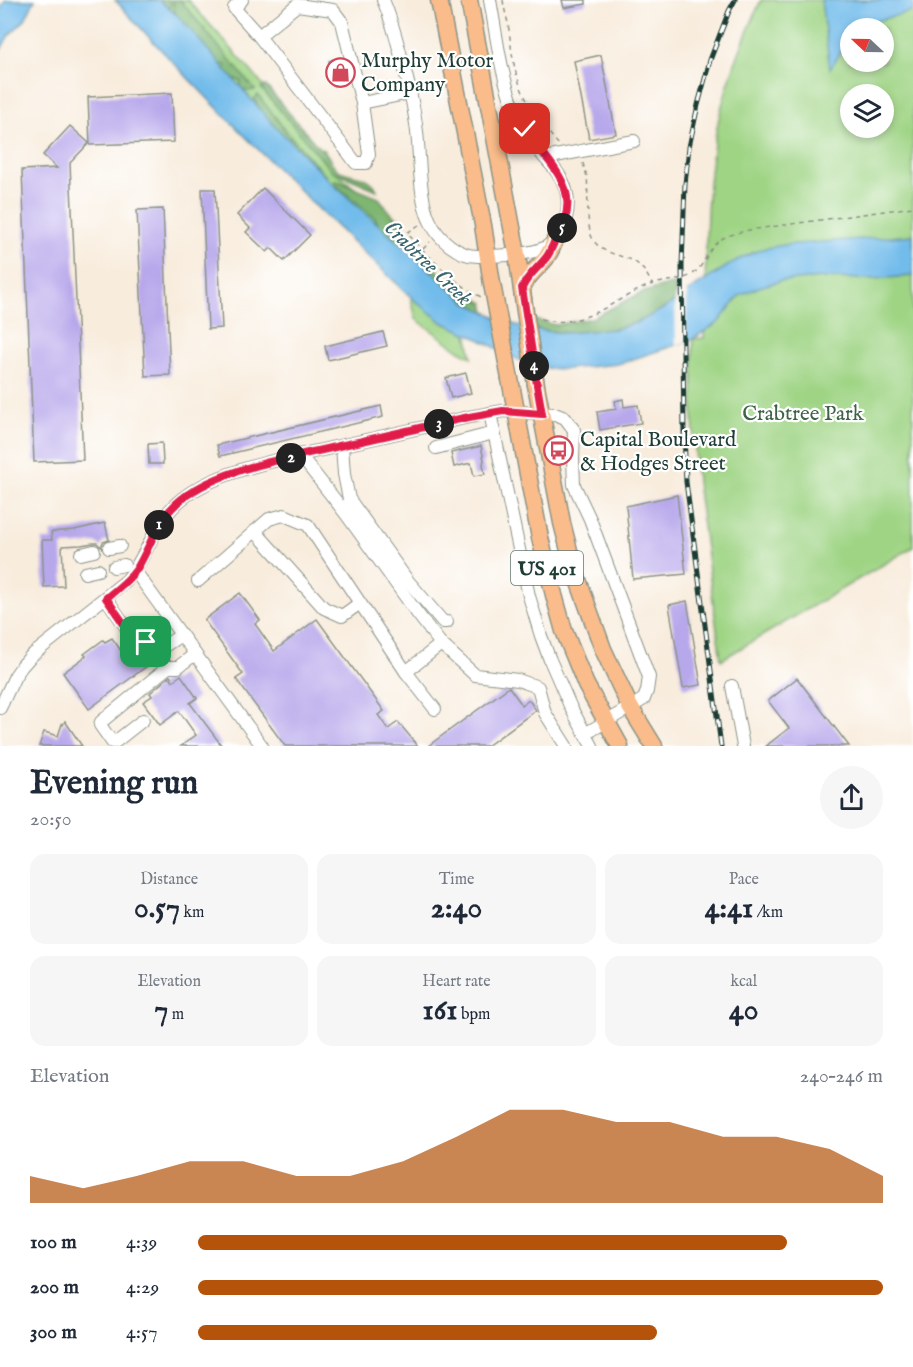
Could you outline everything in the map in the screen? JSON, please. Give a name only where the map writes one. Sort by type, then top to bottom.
[{"type":"main road","name":"US 401","points":[[439,0],[502,255],[523,293],[542,414],[562,523],[573,566],[603,649],[630,707],[654,746]]},
{"type":"main road","name":"US 401","points":[[469,0],[502,255],[488,292],[510,378],[540,538],[564,631],[594,701],[620,746]]},
{"type":"main road","points":[[523,293],[530,274],[546,258],[555,240]]},
{"type":"street","points":[[242,0],[234,8],[259,36],[356,163],[366,164],[369,154],[362,103],[342,22],[333,10],[316,4],[297,5],[259,36]]},
{"type":"street","points":[[382,0],[397,40],[410,93],[417,129],[424,205],[428,219],[437,235],[456,249],[473,256],[502,255],[544,248],[555,240],[564,225],[568,204],[564,183],[558,172],[525,129],[511,102],[490,0]]},
{"type":"street","points":[[362,103],[410,93]]},
{"type":"street","points":[[545,158],[634,141]]},
{"type":"street","points":[[0,708],[22,666],[31,656],[119,588],[124,567],[175,504],[188,494],[215,479],[232,473],[300,455],[503,411],[555,414],[565,418],[574,430],[574,485],[590,519],[649,677],[648,691],[644,699],[585,734]]},
{"type":"street","points":[[490,413],[529,596],[550,660],[571,708],[592,746]]},
{"type":"street","points":[[436,448],[494,433]]},
{"type":"street","points":[[342,446],[349,498],[414,588],[436,615],[443,622],[447,622]]},
{"type":"street","points":[[300,455],[441,644],[475,675],[518,680],[538,687],[545,713],[566,746]]},
{"type":"street","points":[[198,581],[269,519],[284,515],[308,525],[406,672],[435,709]]},
{"type":"street","points":[[255,531],[324,608],[342,616],[360,603]]},
{"type":"street","points":[[81,554],[94,551]]},
{"type":"street","points":[[124,567],[181,635],[262,746]]},
{"type":"street","points":[[85,573],[98,570]]},
{"type":"street","points":[[106,598],[126,627],[157,651],[181,635]]},
{"type":"street","points":[[406,672],[441,644]]},
{"type":"street","points":[[143,720],[115,742],[112,742],[100,725],[168,667],[178,667],[195,654]]},
{"type":"street","points":[[732,686],[743,746]]},
{"type":"path","points":[[503,0],[519,82],[527,101],[563,149]]},
{"type":"path","points":[[576,152],[581,158],[587,176],[592,238],[599,247],[634,262],[644,270],[652,285]]},
{"type":"path","points":[[534,317],[559,322],[587,317],[652,285],[692,275],[715,245],[727,235],[913,207]]},
{"type":"path","points":[[419,224],[407,233],[437,264],[473,293],[488,292]]},
{"type":"green space","points":[[132,0],[188,0],[252,72],[326,165],[367,198],[402,221],[404,269]]},
{"type":"green space","points":[[151,0],[180,0],[255,90],[240,89],[241,81],[236,79],[234,85],[222,71],[226,66],[223,64],[219,68],[174,16],[176,14],[173,8],[174,3],[171,3],[169,10]]},
{"type":"green space","name":"Crabtree Park","points":[[761,0],[913,0],[913,547],[721,660],[697,482],[693,419],[693,339],[704,338],[707,213],[711,163],[718,120],[740,51]]},
{"type":"green space","points":[[266,86],[318,147],[325,152],[336,168],[366,179],[377,190],[332,171],[261,88]]},
{"type":"green space","points":[[258,95],[290,136],[326,176],[319,176],[252,109],[257,104],[254,99]]},
{"type":"green space","points":[[335,180],[379,198],[419,248],[412,248],[397,237],[385,234],[375,218],[335,184]]},
{"type":"green space","points":[[421,255],[459,288],[484,303],[486,312],[471,309],[418,265]]},
{"type":"green space","points":[[404,269],[463,315],[472,357],[416,319]]},
{"type":"green space","points":[[675,283],[675,301],[625,326],[570,333],[533,328],[531,319],[556,325],[592,318],[641,293]]},
{"type":"water","points":[[6,0],[35,0],[24,21],[9,35],[0,51],[0,9]]},
{"type":"water","points":[[115,0],[159,0],[180,18],[274,125],[335,186],[467,303],[512,324],[564,333],[616,329],[639,322],[668,306],[737,260],[761,249],[784,245],[913,235],[913,276],[780,281],[759,287],[739,296],[718,323],[691,340],[618,364],[566,369],[544,368],[517,359],[442,322],[412,298],[260,152]]},
{"type":"water","points":[[821,0],[913,0],[913,11],[887,18],[840,18],[840,53],[830,69]]},
{"type":"pier","points":[[687,288],[686,342],[676,345],[675,297]]},
{"type":"building","points":[[562,0],[586,0],[586,4],[564,8]]},
{"type":"building","points":[[601,55],[616,134],[589,139],[574,61]]},
{"type":"building","name":"Murphy Motor Company","points":[[340,58],[345,84],[334,86],[329,61]]},
{"type":"building","points":[[172,93],[174,142],[90,145],[88,97]]},
{"type":"building","points":[[70,126],[89,143],[70,163],[83,460],[34,462],[22,170],[57,168],[43,155]]},
{"type":"building","points":[[263,188],[310,235],[284,261],[271,248],[267,252],[246,232],[250,228],[237,215]]},
{"type":"building","points":[[202,189],[215,189],[222,328],[208,329]]},
{"type":"building","points":[[163,209],[170,375],[145,376],[137,210]]},
{"type":"building","points":[[383,332],[387,346],[328,360],[325,346]]},
{"type":"building","points":[[466,373],[471,393],[451,398],[446,378]]},
{"type":"building","points":[[623,399],[624,407],[638,405],[641,423],[600,430],[597,412],[616,409],[615,401]]},
{"type":"building","points":[[381,406],[383,417],[220,456],[217,445]]},
{"type":"building","points":[[162,443],[163,464],[149,464],[148,444]]},
{"type":"building","points":[[481,446],[485,474],[474,476],[471,463],[454,467],[451,453]]},
{"type":"building","points":[[677,495],[686,574],[633,579],[626,506]]},
{"type":"building","points":[[105,523],[109,540],[103,542],[101,547],[97,543],[62,546],[64,586],[44,587],[42,540],[52,540],[51,532],[74,530]]},
{"type":"building","points":[[240,593],[260,620],[255,624],[274,651],[317,619],[384,711],[378,715],[388,729],[398,722],[418,746],[285,746],[236,679],[243,674],[204,620]]},
{"type":"building","points":[[687,601],[701,685],[683,688],[669,605]]},
{"type":"building","points":[[112,638],[122,652],[134,644],[155,660],[89,709],[63,673],[103,640],[105,642]]},
{"type":"building","points":[[181,675],[197,698],[190,703],[222,746],[181,746],[196,735],[179,711],[160,725],[143,702],[152,696],[150,693],[170,676],[173,681]]},
{"type":"building","points":[[797,678],[849,746],[766,746],[789,728],[768,701]]},
{"type":"building","points":[[509,687],[522,705],[529,700],[536,710],[487,746],[428,746]]},
{"type":"building","points":[[65,721],[82,746],[39,746],[44,732],[58,736]]},
{"type":"railway","points":[[721,746],[686,482],[682,265],[685,184],[689,147],[710,60],[735,0]]},
{"type":"place","name":"Murphy Motor Company","points":[[340,72]]},
{"type":"place","name":"Capital Boulevard & Hodges Street","points":[[559,451]]},
{"type":"route","points":[[146,642],[126,627],[106,598],[135,571],[159,525],[175,504],[188,494],[215,479],[264,464],[469,417],[503,411],[542,414],[522,288],[530,274],[552,249],[564,225],[568,204],[564,183],[558,172],[525,129]]},
{"type":"water label","name":"Crabtree Creek","points":[[429,262]]}]
